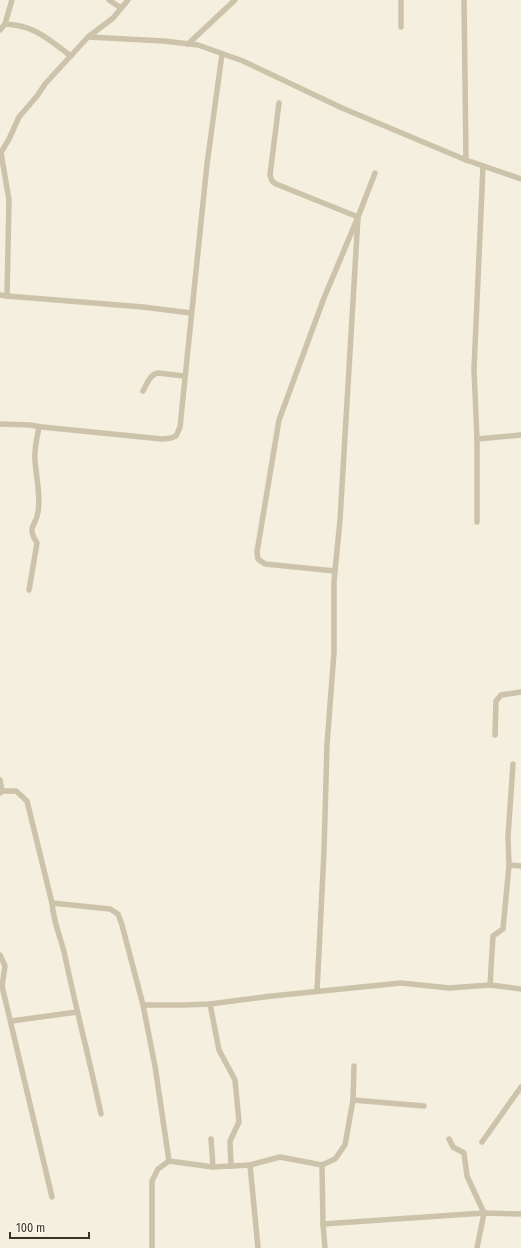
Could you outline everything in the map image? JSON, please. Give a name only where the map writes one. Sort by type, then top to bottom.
[{"type":"street","points":[[0,30],[5,24],[12,0]]},
{"type":"street","points":[[109,0],[121,8]]},
{"type":"street","points":[[7,296],[9,200],[1,154],[19,117],[53,74],[88,38],[113,18],[128,0]]},
{"type":"street","points":[[188,44],[235,0]]},
{"type":"street","points":[[400,0],[401,27]]},
{"type":"street","points":[[464,0],[466,160]]},
{"type":"street","points":[[5,24],[25,26],[40,33],[71,56]]},
{"type":"street","points":[[88,38],[164,41],[198,45],[243,61],[342,108],[466,160],[521,179]]},
{"type":"street","points":[[0,424],[30,425],[162,439],[176,436],[180,427],[184,376],[207,164],[222,54]]},
{"type":"street","points":[[279,103],[270,176],[272,181],[276,184],[358,217]]},
{"type":"street","points":[[477,522],[477,439],[474,369],[483,166]]},
{"type":"street","points":[[335,571],[265,564],[258,559],[256,552],[279,420],[324,298],[375,173]]},
{"type":"street","points":[[316,991],[334,652],[334,581],[340,520],[358,217]]},
{"type":"street","points":[[0,295],[143,307],[192,313]]},
{"type":"street","points":[[143,391],[150,377],[154,374],[158,373],[184,376]]},
{"type":"street","points":[[29,590],[37,544],[33,537],[31,527],[38,514],[39,498],[34,459],[39,427]]},
{"type":"street","points":[[477,439],[521,435]]},
{"type":"street","points":[[495,734],[496,701],[501,695],[521,692]]},
{"type":"street","points":[[490,985],[493,936],[503,929],[509,865],[508,837],[513,764]]},
{"type":"street","points":[[0,780],[1,792],[16,791],[27,801],[52,903],[53,915],[62,943],[87,1050],[100,1114]]},
{"type":"street","points":[[509,865],[521,866]]},
{"type":"street","points":[[52,903],[110,909],[118,914],[143,1005],[155,1066],[169,1161]]},
{"type":"street","points":[[0,955],[4,966],[2,986],[52,1197]]},
{"type":"street","points":[[143,1005],[210,1004],[316,991],[401,983],[449,988],[490,985],[521,989]]},
{"type":"street","points":[[210,1004],[219,1050],[234,1080],[239,1122],[230,1141],[231,1166]]},
{"type":"street","points":[[10,1021],[77,1012]]},
{"type":"street","points":[[152,1248],[152,1181],[158,1169],[169,1161],[213,1167],[250,1165],[280,1157],[322,1165],[335,1159],[345,1145],[353,1100],[354,1066]]},
{"type":"street","points":[[482,1142],[521,1087]]},
{"type":"street","points":[[353,1100],[424,1106]]},
{"type":"street","points":[[211,1139],[213,1167]]},
{"type":"street","points":[[449,1139],[453,1147],[464,1153],[467,1176],[484,1213],[477,1248]]},
{"type":"street","points":[[250,1165],[258,1248]]},
{"type":"street","points":[[322,1165],[325,1248]]},
{"type":"street","points":[[323,1224],[484,1213],[521,1214]]}]
